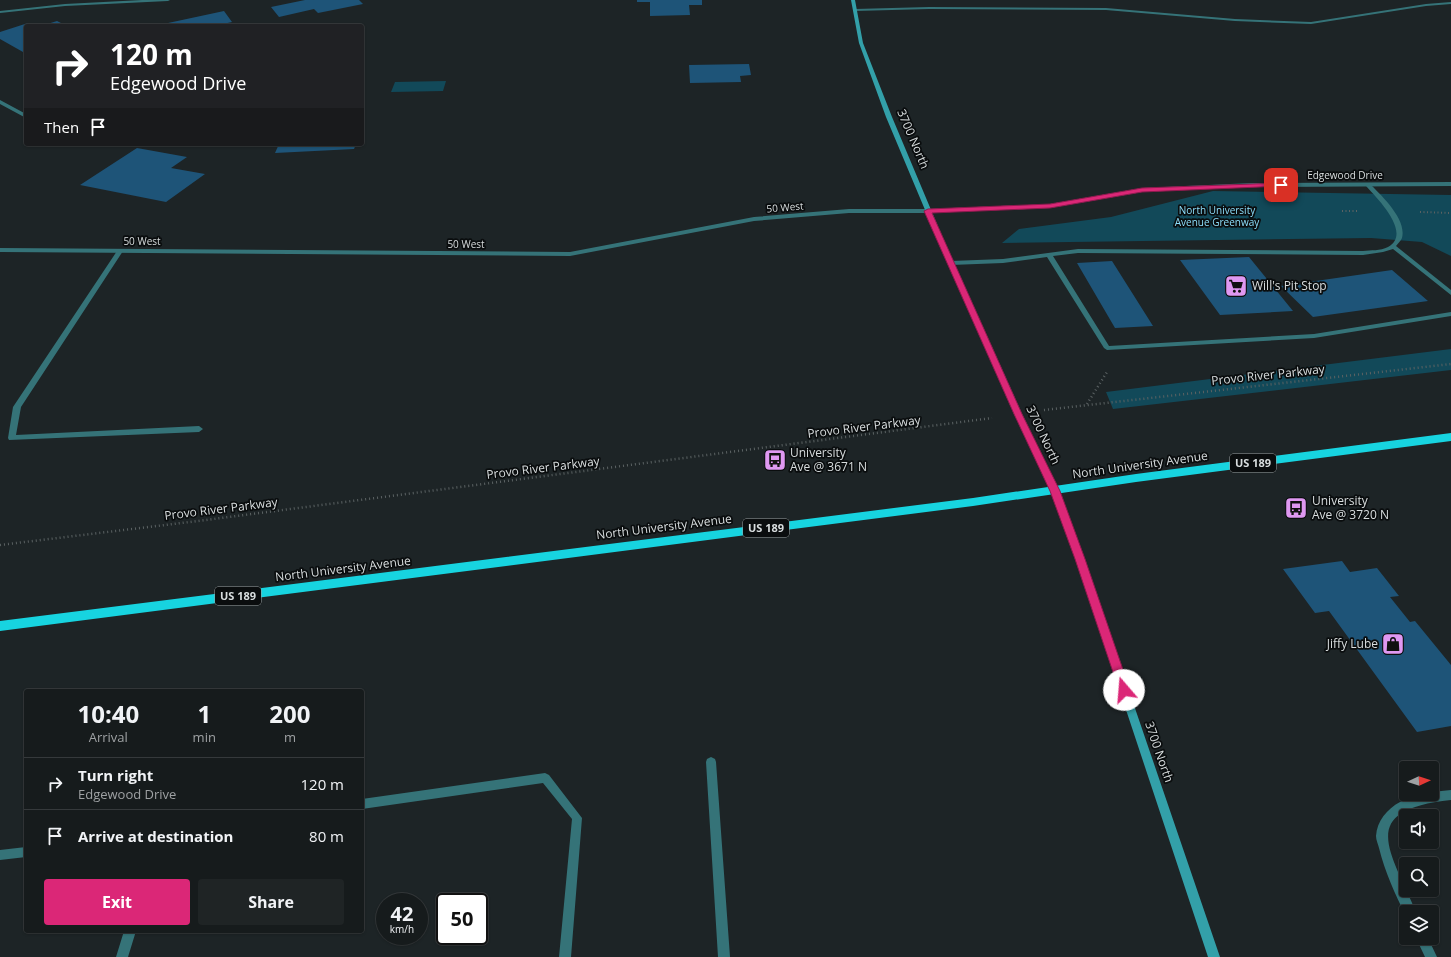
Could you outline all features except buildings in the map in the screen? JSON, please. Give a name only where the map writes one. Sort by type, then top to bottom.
[{"type":"highway","name":"North University Avenue","points":[[0,626],[1055,491],[1136,478],[1451,438]]},
{"type":"main road","name":"3700 North","points":[[852,0],[861,43],[889,117],[928,211],[1018,414],[1055,491],[1083,567],[1214,957]]},
{"type":"street","points":[[0,12],[65,5],[168,0]]},
{"type":"street","points":[[854,10],[929,8],[1106,9],[1235,20],[1311,23],[1426,5],[1451,3]]},
{"type":"street","points":[[0,102],[24,115]]},
{"type":"street","points":[[951,263],[1003,261],[1078,251],[1363,253],[1380,251],[1393,246],[1399,238],[1397,221],[1367,184]]},
{"type":"street","name":"Edgewood Drive","points":[[928,211],[1050,206],[1142,190],[1252,185],[1451,184]]},
{"type":"street","name":"50 West","points":[[0,250],[570,254],[754,219],[849,211],[928,211]]},
{"type":"street","points":[[1393,246],[1451,293]]},
{"type":"street","points":[[120,251],[17,408],[12,438],[199,429]]},
{"type":"street","points":[[1049,255],[1107,348],[1314,336],[1451,314]]},
{"type":"street","points":[[711,762],[724,957]]},
{"type":"street","points":[[364,804],[545,778],[577,818],[565,957]]},
{"type":"street","points":[[1407,905],[1388,864],[1382,834],[1388,817],[1405,804],[1434,796],[1451,795]]},
{"type":"street","points":[[0,855],[24,852]]},
{"type":"street","points":[[122,957],[129,933]]},
{"type":"street","points":[[1425,945],[1431,957]]},
{"type":"path","name":"Provo River Parkway","points":[[0,545],[938,426],[1087,404],[1451,364]]},
{"type":"path","points":[[1087,404],[1110,367]]},
{"type":"green space","points":[[446,81],[443,91],[391,92],[395,82]]},
{"type":"green space","name":"North University Avenue Greenway","points":[[1213,191],[1451,195],[1451,256],[1422,242],[1371,238],[1002,243],[1019,229],[1111,217]]},
{"type":"green space","points":[[1451,349],[1451,370],[1113,409],[1106,392]]},
{"type":"place","name":"Will's Pit Stop","points":[[1236,286]]},
{"type":"place","name":"University Ave @ 3671 N","points":[[775,460]]},
{"type":"place","name":"University Ave @ 3720 N","points":[[1296,508]]},
{"type":"place","name":"Jiffy Lube","points":[[1393,644]]},
{"type":"route","points":[[1124,690],[1080,559],[1055,491],[1018,414],[928,211],[1050,206],[1142,190],[1281,185]]}]
